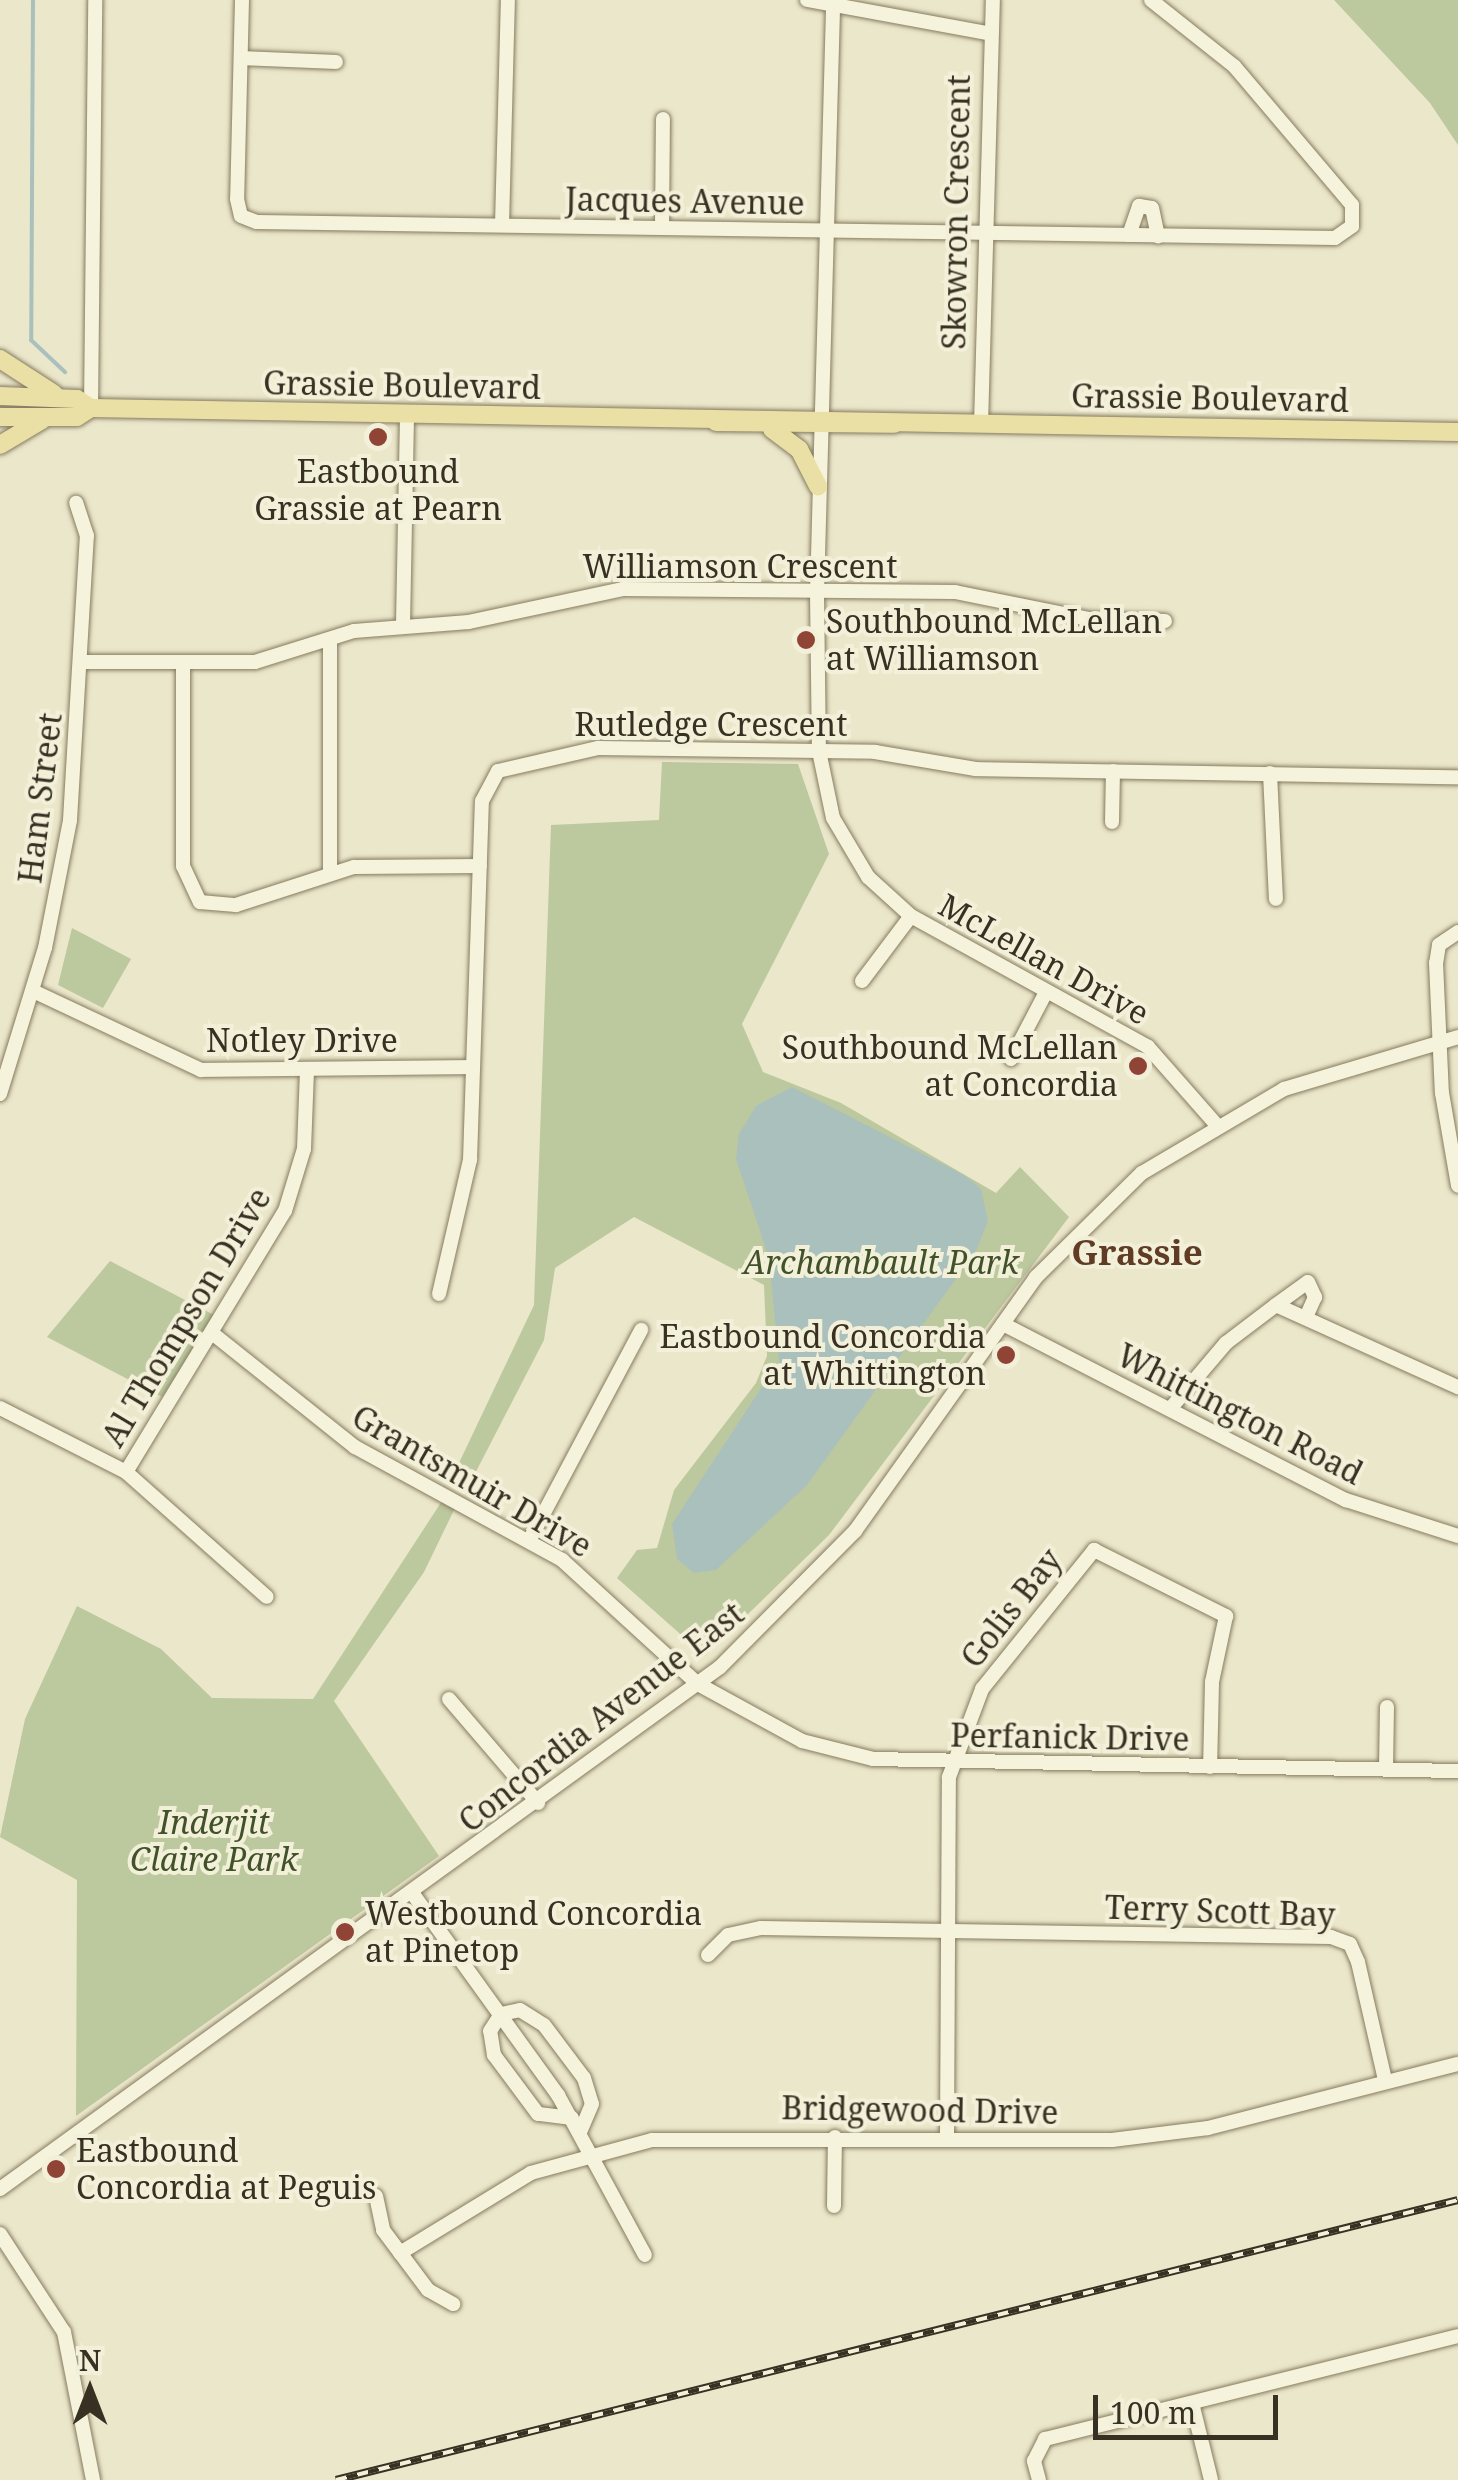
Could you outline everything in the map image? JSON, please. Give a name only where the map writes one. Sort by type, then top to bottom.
[{"type":"main road","points":[[0,359],[64,399]]},
{"type":"main road","name":"Grassie Boulevard","points":[[0,396],[64,399],[91,408]]},
{"type":"main road","name":"Grassie Boulevard","points":[[0,417],[48,418],[91,408],[1458,432]]},
{"type":"main road","points":[[0,445],[48,418]]},
{"type":"main road","name":"Grassie Boulevard","points":[[711,420],[772,429],[822,422]]},
{"type":"main road","points":[[772,429],[799,450],[818,486]]},
{"type":"street","points":[[91,408],[96,0]]},
{"type":"street","points":[[242,0],[241,58],[336,62]]},
{"type":"street","points":[[502,225],[508,0]]},
{"type":"street","points":[[808,0],[833,9],[986,33]]},
{"type":"street","name":"Skowron Crescent","points":[[982,424],[986,33],[993,0]]},
{"type":"street","name":"Jacques Avenue","points":[[241,58],[241,216],[502,225],[1335,238],[1352,226],[1352,205],[1234,66],[1151,0]]},
{"type":"street","name":"McLellan Drive","points":[[833,9],[823,231],[818,486],[819,752],[849,849],[910,916],[1148,1047],[1215,1123]]},
{"type":"street","points":[[662,227],[663,119]]},
{"type":"street","points":[[1128,235],[1139,206],[1152,208],[1158,236]]},
{"type":"street","points":[[403,625],[408,416]]},
{"type":"street","name":"Ham Street","points":[[0,1094],[33,991],[68,834],[83,662],[87,536],[76,503]]},
{"type":"street","name":"Williamson Crescent","points":[[83,662],[184,666],[255,662],[330,640],[403,625],[469,622],[595,590],[956,592],[1089,619],[1164,620]]},
{"type":"street","points":[[330,640],[330,871]]},
{"type":"street","points":[[184,666],[191,893],[210,906],[236,905],[330,871],[480,866]]},
{"type":"street","name":"Rutledge Crescent","points":[[439,1294],[470,1160],[469,1067],[488,781],[534,756],[598,748],[819,752],[976,770],[1458,776]]},
{"type":"street","points":[[1112,822],[1113,772]]},
{"type":"street","points":[[1270,773],[1276,899]]},
{"type":"street","points":[[862,981],[910,916]]},
{"type":"street","points":[[1457,1178],[1438,1040],[1436,954],[1458,932]]},
{"type":"street","name":"Notley Drive","points":[[33,991],[178,1064],[307,1072],[469,1067]]},
{"type":"street","points":[[1011,1059],[1046,992]]},
{"type":"street","name":"Concordia Avenue East","points":[[0,2189],[413,1894],[698,1684],[854,1531],[1003,1324],[1084,1223],[1215,1123],[1360,1060],[1458,1037]]},
{"type":"street","name":"Al Thompson Drive","points":[[126,1472],[212,1334],[292,1194],[307,1072]]},
{"type":"street","points":[[1170,1409],[1226,1344],[1308,1282],[1307,1315]]},
{"type":"street","points":[[1276,1305],[1307,1315],[1458,1387]]},
{"type":"street","name":"Whittington Road","points":[[1003,1324],[1346,1500],[1458,1536]]},
{"type":"street","points":[[530,1539],[640,1330]]},
{"type":"street","name":"Grantsmuir Drive","points":[[212,1334],[355,1447],[530,1539],[620,1606],[698,1684]]},
{"type":"street","points":[[0,1408],[126,1472],[267,1597]]},
{"type":"street","name":"Golis Bay","points":[[953,1762],[982,1689],[1082,1560],[1110,1550],[1226,1616],[1214,1664],[1210,1768]]},
{"type":"street","name":"Perfanick Drive","points":[[698,1684],[802,1741],[874,1759],[1458,1772]]},
{"type":"street","points":[[449,1699],[538,1803]]},
{"type":"street","points":[[1386,1706],[1386,1770]]},
{"type":"street","points":[[947,2137],[947,1932],[953,1762]]},
{"type":"street","points":[[413,1894],[572,2118],[646,2255]]},
{"type":"street","points":[[708,1955],[728,1935],[761,1928],[947,1932]]},
{"type":"street","name":"Terry Scott Bay","points":[[947,1932],[1350,1944],[1385,2080]]},
{"type":"street","points":[[572,2118],[538,2114],[494,2054],[490,2031],[500,2014],[520,2010],[544,2025],[584,2078],[592,2104],[580,2132]]},
{"type":"street","name":"Bridgewood Drive","points":[[400,2252],[489,2194],[594,2158],[702,2134],[1112,2140],[1208,2128],[1458,2064]]},
{"type":"street","points":[[834,2206],[835,2137]]},
{"type":"street","points":[[376,2196],[382,2230],[428,2290],[453,2304]]},
{"type":"street","points":[[0,2234],[64,2332],[93,2480]]},
{"type":"street","points":[[1038,2480],[1034,2462],[1045,2439],[1458,2336]]},
{"type":"street","points":[[1192,2403],[1212,2480]]},
{"type":"green space","points":[[1334,0],[1458,0],[1458,145],[1430,103]]},
{"type":"green space","name":"Archambault Park","points":[[662,762],[798,764],[829,854],[742,1024],[763,1072],[841,1103],[996,1193],[1020,1167],[1069,1217],[829,1535],[705,1656],[617,1578],[637,1550],[657,1548],[674,1490],[756,1383],[767,1356],[764,1285],[634,1217],[555,1268],[544,1340],[468,1487],[449,1484],[534,1305],[551,825],[659,820]]},
{"type":"green space","points":[[72,928],[131,959],[103,1008],[58,985]]},
{"type":"green space","points":[[110,1261],[214,1315],[162,1397],[47,1337]]},
{"type":"green space","name":"Inderjit Claire Park","points":[[442,1501],[455,1508],[424,1572],[334,1701],[439,1856],[76,2116],[77,1880],[0,1837],[25,1719],[77,1606],[161,1649],[212,1698],[313,1699]]},
{"type":"water","points":[[792,1087],[964,1175],[981,1189],[988,1221],[976,1251],[807,1485],[716,1570],[694,1573],[677,1559],[672,1524],[779,1361],[769,1258],[736,1159],[739,1134],[756,1106]]},
{"type":"waterway","points":[[33,0],[31,340],[65,372]]},
{"type":"railway","points":[[336,2480],[1458,2200]]},
{"type":"place","name":"Eastbound Grassie at Pearn","points":[[378,437]]},
{"type":"place","name":"Southbound McLellan at Williamson","points":[[806,640]]},
{"type":"place","name":"Southbound McLellan at Concordia","points":[[1138,1066]]},
{"type":"place","name":"Eastbound Concordia at Whittington","points":[[1006,1355]]},
{"type":"place","name":"Westbound Concordia at Pinetop","points":[[345,1932]]},
{"type":"place","name":"Eastbound Concordia at Peguis","points":[[56,2169]]},
{"type":"district","name":"Grassie","points":[[1137,1252]]}]
